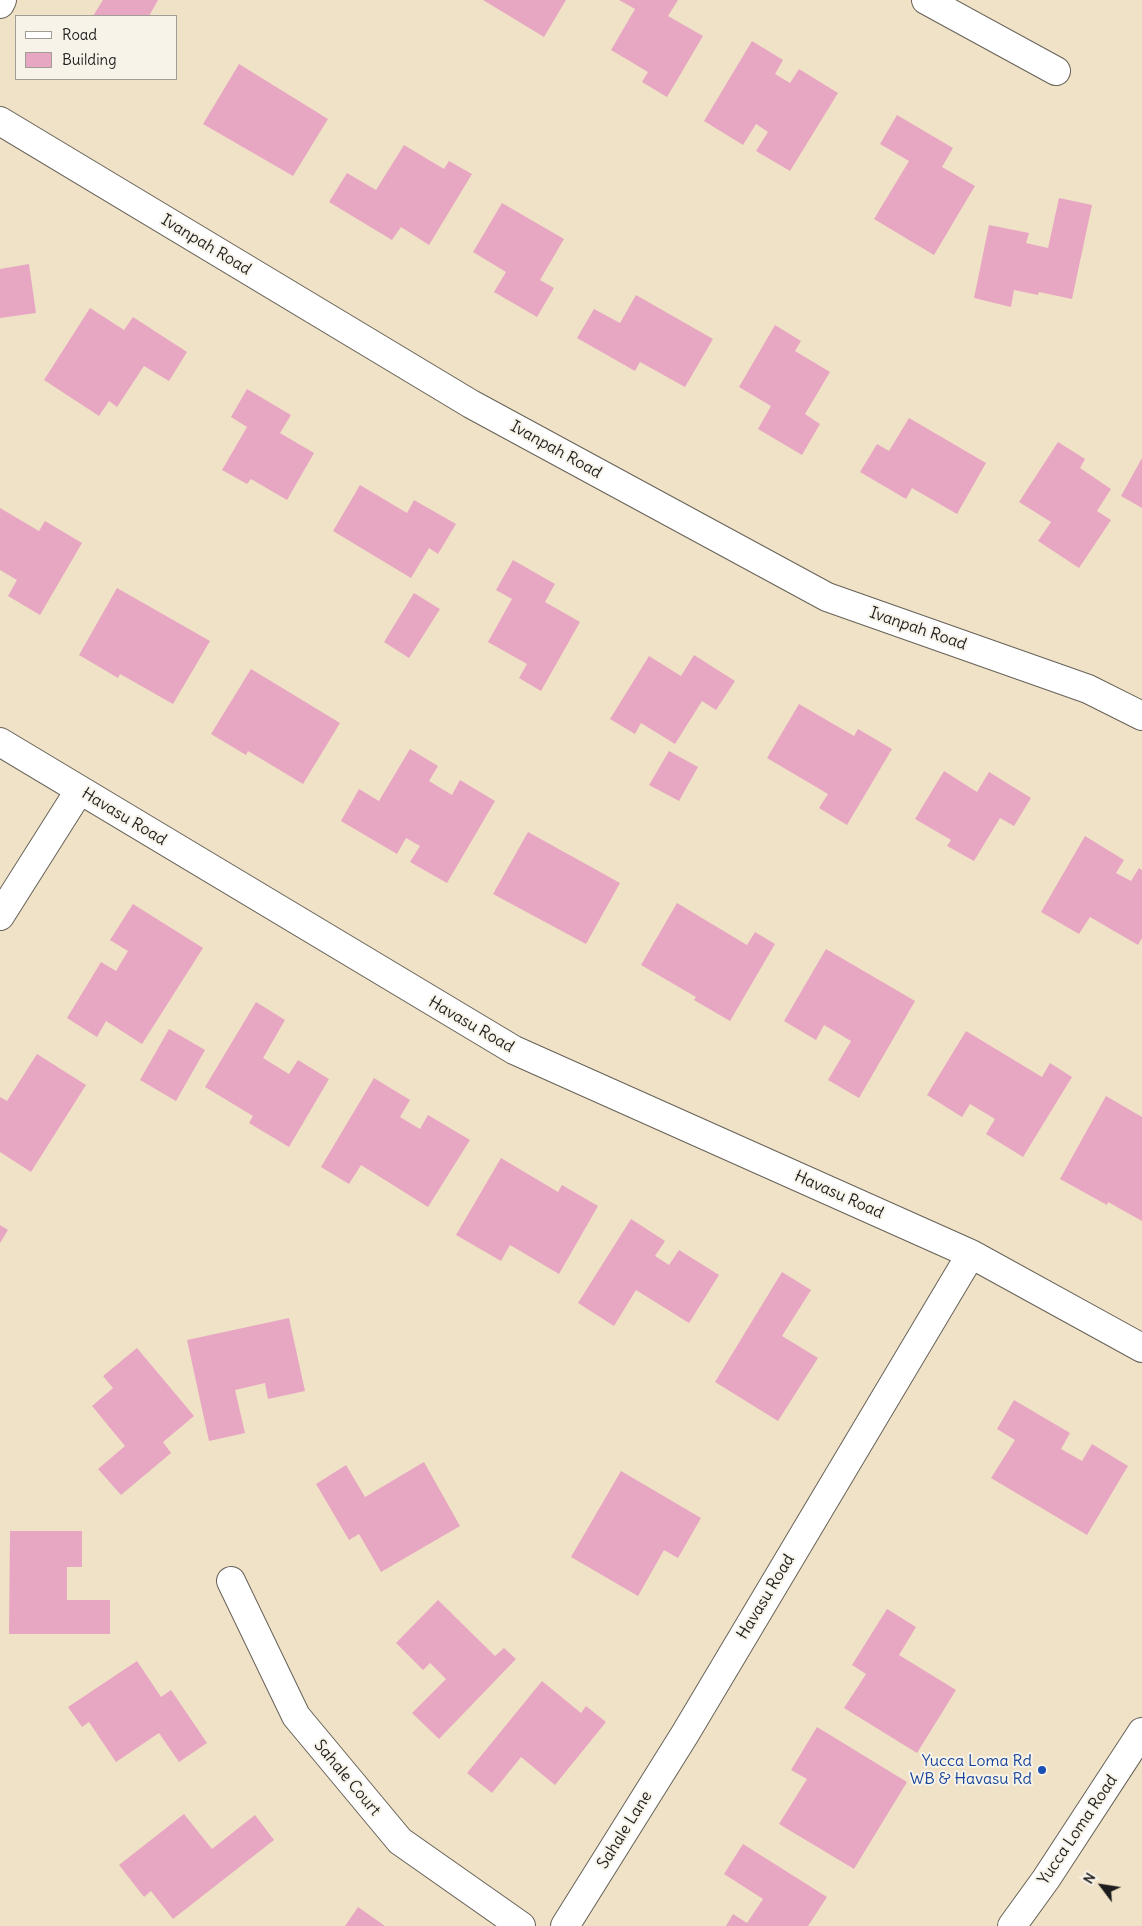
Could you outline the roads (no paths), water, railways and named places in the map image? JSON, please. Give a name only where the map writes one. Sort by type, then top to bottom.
[{"type":"street","points":[[0,4],[2,0]]},
{"type":"street","points":[[926,0],[1056,71]]},
{"type":"street","name":"Ivanpah Road","points":[[0,121],[471,404],[827,597],[1088,689],[1142,716]]},
{"type":"street","name":"Havasu Road","points":[[0,742],[514,1050],[971,1254],[1142,1348]]},
{"type":"street","points":[[0,916],[79,791]]},
{"type":"street","name":"Havasu Road","points":[[685,1734],[971,1254]]},
{"type":"street","name":"Sahale Court","points":[[231,1581],[296,1716],[400,1841],[520,1926]]},
{"type":"street","name":"Yucca Loma Road","points":[[1012,1926],[1046,1879],[1142,1732]]},
{"type":"street","name":"Sahale Lane","points":[[565,1926],[685,1734]]},
{"type":"place","name":"Yucca Loma Rd WB & Havasu Rd","points":[[1042,1770]]}]
